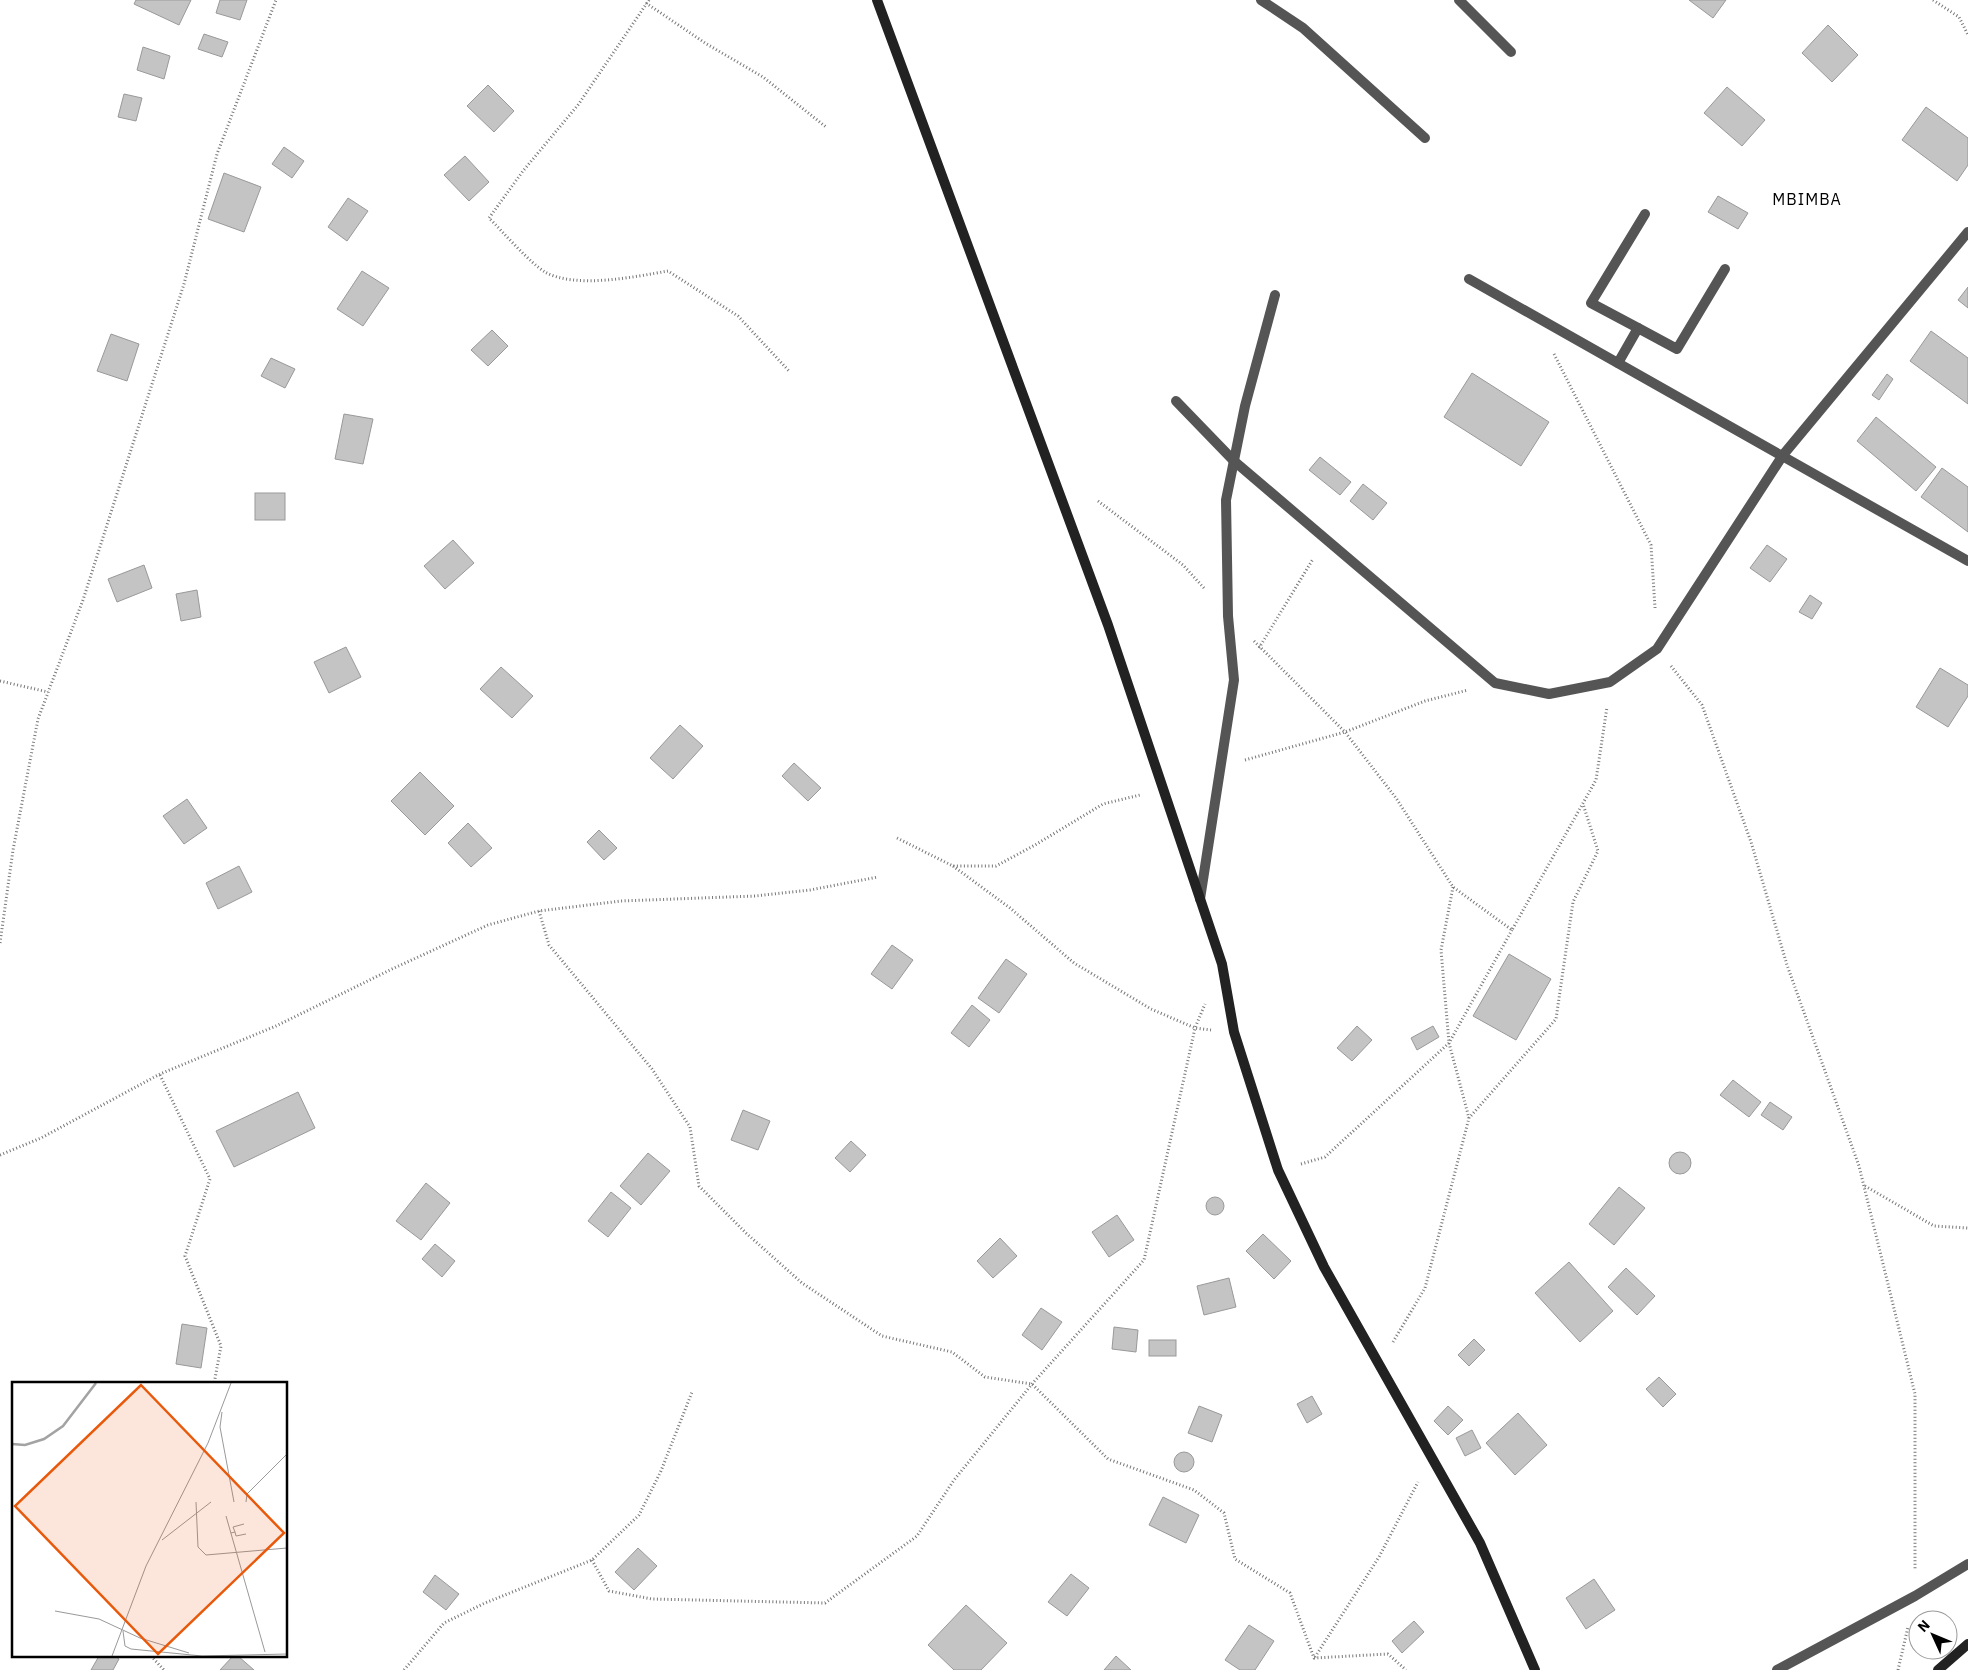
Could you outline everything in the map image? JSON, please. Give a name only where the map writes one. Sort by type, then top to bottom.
[{"type":"street","points":[[877,0],[1108,625],[1222,964],[1234,1032],[1278,1170],[1324,1268],[1480,1543],[1534,1670]]},
{"type":"street","points":[[1261,0],[1303,28],[1425,138]]},
{"type":"street","points":[[1459,0],[1511,52]]},
{"type":"street","points":[[1645,214],[1591,303],[1677,349],[1726,268]]},
{"type":"street","points":[[1176,401],[1234,461],[1495,683],[1549,694],[1610,682],[1657,649],[1783,455],[1968,232]]},
{"type":"street","points":[[1469,279],[1968,561]]},
{"type":"street","points":[[1200,899],[1234,680],[1228,616],[1226,500],[1245,406],[1275,295]]},
{"type":"street","points":[[1618,363],[1638,328]]},
{"type":"street","points":[[1777,1670],[1915,1596],[1968,1564]]},
{"type":"street","points":[[1938,1670],[1968,1644]]},
{"type":"path","points":[[0,943],[13,850],[38,719],[83,600],[178,302],[217,154],[276,0]]},
{"type":"path","points":[[1933,0],[1959,17],[1968,35]]},
{"type":"path","points":[[789,371],[738,316],[668,271],[611,280],[563,279],[544,272],[489,218],[523,171],[578,105],[648,2],[705,43],[762,77],[826,127]]},
{"type":"path","points":[[1552,351],[1650,545],[1657,649],[1702,705],[1751,842],[1787,965],[1864,1186],[1915,1394],[1915,1596],[1898,1670]]},
{"type":"path","points":[[1098,501],[1183,565],[1228,616],[1345,732],[1396,798],[1453,887],[1512,930]]},
{"type":"path","points":[[1234,680],[1260,646],[1325,539]]},
{"type":"path","points":[[0,681],[48,692]]},
{"type":"path","points":[[1278,1170],[1325,1157],[1449,1042],[1596,780],[1610,682]]},
{"type":"path","points":[[1221,767],[1345,732],[1425,701],[1495,683]]},
{"type":"path","points":[[953,866],[996,866],[1103,804],[1164,789]]},
{"type":"path","points":[[1379,1366],[1425,1288],[1469,1118],[1556,1019],[1573,902],[1598,850],[1583,804]]},
{"type":"path","points":[[897,838],[953,866],[1010,908],[1074,963],[1151,1009],[1195,1028],[1234,1032]]},
{"type":"path","points":[[0,1155],[42,1138],[160,1074],[276,1026],[392,969],[488,925],[539,911],[621,901],[755,896],[810,890],[878,877]]},
{"type":"path","points":[[1453,887],[1441,950],[1449,1042],[1469,1118]]},
{"type":"path","points":[[539,911],[549,945],[652,1069],[690,1127],[699,1186],[746,1233],[802,1282],[882,1336],[952,1352],[985,1377],[1032,1384],[1108,1459],[1194,1490],[1224,1512],[1235,1559],[1290,1593],[1314,1658]]},
{"type":"path","points":[[592,1560],[609,1590],[652,1599],[825,1603],[917,1536],[954,1480],[1032,1384],[1144,1260],[1195,1028],[1206,1000]]},
{"type":"path","points":[[160,1074],[210,1179],[185,1256],[221,1346],[214,1382]]},
{"type":"path","points":[[1864,1186],[1934,1226],[1968,1228]]},
{"type":"path","points":[[404,1670],[444,1623],[485,1603],[592,1560],[639,1516],[662,1471],[692,1392]]},
{"type":"path","points":[[1314,1658],[1379,1557],[1431,1457]]},
{"type":"path","points":[[1314,1658],[1388,1654],[1406,1670]]},
{"type":"path","points":[[153,1658],[164,1670]]},
{"type":"building","points":[[136,0],[191,0],[179,25],[134,4]]},
{"type":"building","points":[[220,0],[247,0],[240,20],[216,13]]},
{"type":"building","points":[[1689,0],[1726,0],[1713,18]]},
{"type":"building","points":[[1828,25],[1858,55],[1832,82],[1802,53]]},
{"type":"building","points":[[204,34],[228,42],[222,57],[198,49]]},
{"type":"building","points":[[143,47],[170,56],[164,79],[137,70]]},
{"type":"building","points":[[488,85],[514,111],[494,132],[467,106]]},
{"type":"building","points":[[1727,87],[1765,120],[1742,146],[1704,113]]},
{"type":"building","points":[[124,94],[142,98],[136,121],[118,117]]},
{"type":"building","points":[[1926,107],[1968,138],[1968,165],[1957,181],[1902,140]]},
{"type":"building","points":[[284,147],[304,161],[292,178],[272,164]]},
{"type":"building","points":[[465,156],[489,182],[469,201],[444,175]]},
{"type":"building","points":[[224,173],[261,187],[244,232],[208,219]]},
{"type":"building","points":[[1718,196],[1748,213],[1738,229],[1708,212]]},
{"type":"building","points":[[348,198],[368,211],[347,241],[328,227]]},
{"type":"building","points":[[362,271],[389,288],[363,326],[337,309]]},
{"type":"building","points":[[1968,287],[1968,308],[1958,300]]},
{"type":"building","points":[[492,330],[508,346],[488,366],[471,350]]},
{"type":"building","points":[[1931,331],[1968,358],[1968,404],[1910,361]]},
{"type":"building","points":[[111,334],[139,344],[127,381],[97,371]]},
{"type":"building","points":[[271,358],[295,369],[285,388],[261,376]]},
{"type":"building","points":[[1472,373],[1549,422],[1521,466],[1444,417]]},
{"type":"building","points":[[1887,374],[1893,379],[1879,400],[1872,395]]},
{"type":"building","points":[[344,414],[373,419],[363,464],[335,459]]},
{"type":"building","points":[[1876,417],[1936,467],[1916,491],[1857,441]]},
{"type":"building","points":[[1320,457],[1351,482],[1340,495],[1309,470]]},
{"type":"building","points":[[1942,468],[1968,487],[1968,532],[1921,497]]},
{"type":"building","points":[[1363,484],[1387,503],[1373,520],[1350,501]]},
{"type":"building","points":[[255,493],[285,493],[285,520],[255,520]]},
{"type":"building","points":[[453,540],[474,563],[445,589],[424,566]]},
{"type":"building","points":[[1767,545],[1787,559],[1770,582],[1750,568]]},
{"type":"building","points":[[144,565],[152,588],[117,602],[108,579]]},
{"type":"building","points":[[197,590],[201,617],[181,621],[176,594]]},
{"type":"building","points":[[1810,595],[1822,603],[1812,619],[1799,612]]},
{"type":"building","points":[[346,647],[361,677],[329,693],[314,662]]},
{"type":"building","points":[[501,667],[533,696],[512,718],[480,689]]},
{"type":"building","points":[[1940,668],[1968,685],[1968,696],[1948,727],[1916,707]]},
{"type":"building","points":[[680,725],[703,746],[673,779],[650,758]]},
{"type":"building","points":[[794,763],[821,788],[808,801],[782,776]]},
{"type":"building","points":[[420,772],[454,806],[425,835],[391,801]]},
{"type":"building","points":[[187,799],[207,828],[184,844],[163,816]]},
{"type":"building","points":[[468,823],[492,848],[471,867],[448,843]]},
{"type":"building","points":[[599,830],[617,848],[604,860],[587,842]]},
{"type":"building","points":[[239,866],[252,892],[218,909],[206,883]]},
{"type":"building","points":[[892,945],[913,960],[892,989],[871,974]]},
{"type":"building","points":[[1509,954],[1551,979],[1516,1040],[1473,1016]]},
{"type":"building","points":[[1006,959],[1027,974],[999,1013],[978,998]]},
{"type":"building","points":[[972,1005],[990,1020],[969,1047],[951,1033]]},
{"type":"building","points":[[1357,1026],[1372,1040],[1352,1061],[1337,1048]]},
{"type":"building","points":[[1433,1026],[1439,1037],[1417,1050],[1411,1038]]},
{"type":"building","points":[[1733,1080],[1761,1102],[1749,1117],[1720,1095]]},
{"type":"building","points":[[298,1092],[315,1128],[234,1167],[216,1131]]},
{"type":"building","points":[[1770,1102],[1792,1117],[1783,1130],[1761,1115]]},
{"type":"building","points":[[743,1110],[770,1121],[758,1150],[731,1140]]},
{"type":"building","points":[[851,1141],[866,1155],[850,1172],[835,1158]]},
{"type":"building","points":[[1680,1152],[1688,1155],[1691,1163],[1688,1171],[1680,1174],[1672,1171],[1669,1163],[1672,1155]]},
{"type":"building","points":[[648,1153],[670,1171],[641,1205],[620,1186]]},
{"type":"building","points":[[426,1183],[450,1203],[421,1240],[396,1221]]},
{"type":"building","points":[[1619,1187],[1645,1208],[1614,1245],[1589,1224]]},
{"type":"building","points":[[611,1192],[631,1208],[608,1237],[588,1221]]},
{"type":"building","points":[[1215,1197],[1221,1200],[1224,1206],[1221,1212],[1215,1215],[1209,1212],[1206,1206],[1209,1200]]},
{"type":"building","points":[[1117,1215],[1134,1240],[1109,1257],[1092,1232]]},
{"type":"building","points":[[1263,1234],[1291,1261],[1274,1279],[1246,1251]]},
{"type":"building","points":[[1000,1238],[1017,1256],[993,1278],[977,1261]]},
{"type":"building","points":[[435,1244],[455,1261],[442,1277],[422,1259]]},
{"type":"building","points":[[1569,1262],[1613,1311],[1580,1342],[1535,1293]]},
{"type":"building","points":[[1626,1268],[1655,1296],[1637,1315],[1608,1287]]},
{"type":"building","points":[[1229,1278],[1236,1307],[1204,1315],[1197,1286]]},
{"type":"building","points":[[1041,1308],[1062,1322],[1042,1350],[1022,1335]]},
{"type":"building","points":[[182,1324],[207,1328],[201,1368],[176,1364]]},
{"type":"building","points":[[1114,1327],[1138,1330],[1136,1352],[1112,1349]]},
{"type":"building","points":[[1474,1339],[1485,1350],[1469,1366],[1458,1355]]},
{"type":"building","points":[[1149,1340],[1176,1340],[1176,1356],[1149,1356]]},
{"type":"building","points":[[1659,1377],[1676,1394],[1663,1407],[1646,1389]]},
{"type":"building","points":[[1312,1396],[1322,1414],[1307,1423],[1297,1404]]},
{"type":"building","points":[[1199,1406],[1222,1415],[1212,1442],[1188,1433]]},
{"type":"building","points":[[1448,1406],[1463,1420],[1448,1435],[1434,1421]]},
{"type":"building","points":[[1518,1413],[1547,1445],[1515,1475],[1486,1443]]},
{"type":"building","points":[[1472,1430],[1481,1448],[1465,1456],[1456,1438]]},
{"type":"building","points":[[1184,1452],[1191,1455],[1194,1462],[1191,1469],[1184,1472],[1177,1469],[1174,1462],[1177,1455]]},
{"type":"building","points":[[1163,1497],[1199,1515],[1186,1543],[1149,1525]]},
{"type":"building","points":[[638,1548],[657,1566],[634,1590],[615,1572]]},
{"type":"building","points":[[1071,1574],[1089,1588],[1067,1616],[1048,1602]]},
{"type":"building","points":[[435,1575],[459,1594],[446,1610],[423,1592]]},
{"type":"building","points":[[1594,1579],[1615,1610],[1586,1629],[1566,1598]]},
{"type":"building","points":[[966,1605],[1007,1643],[981,1670],[954,1670],[928,1645]]},
{"type":"building","points":[[1414,1621],[1424,1632],[1402,1653],[1392,1641]]},
{"type":"building","points":[[1249,1625],[1274,1641],[1255,1670],[1240,1670],[1225,1660]]},
{"type":"building","points":[[1116,1656],[1131,1670],[1104,1670]]},
{"type":"building","points":[[98,1658],[119,1659],[113,1670],[91,1670]]},
{"type":"building","points":[[231,1658],[240,1658],[254,1670],[220,1670]]},
{"type":"district","name":"MBIMBA","points":[[1807,199]]}]
